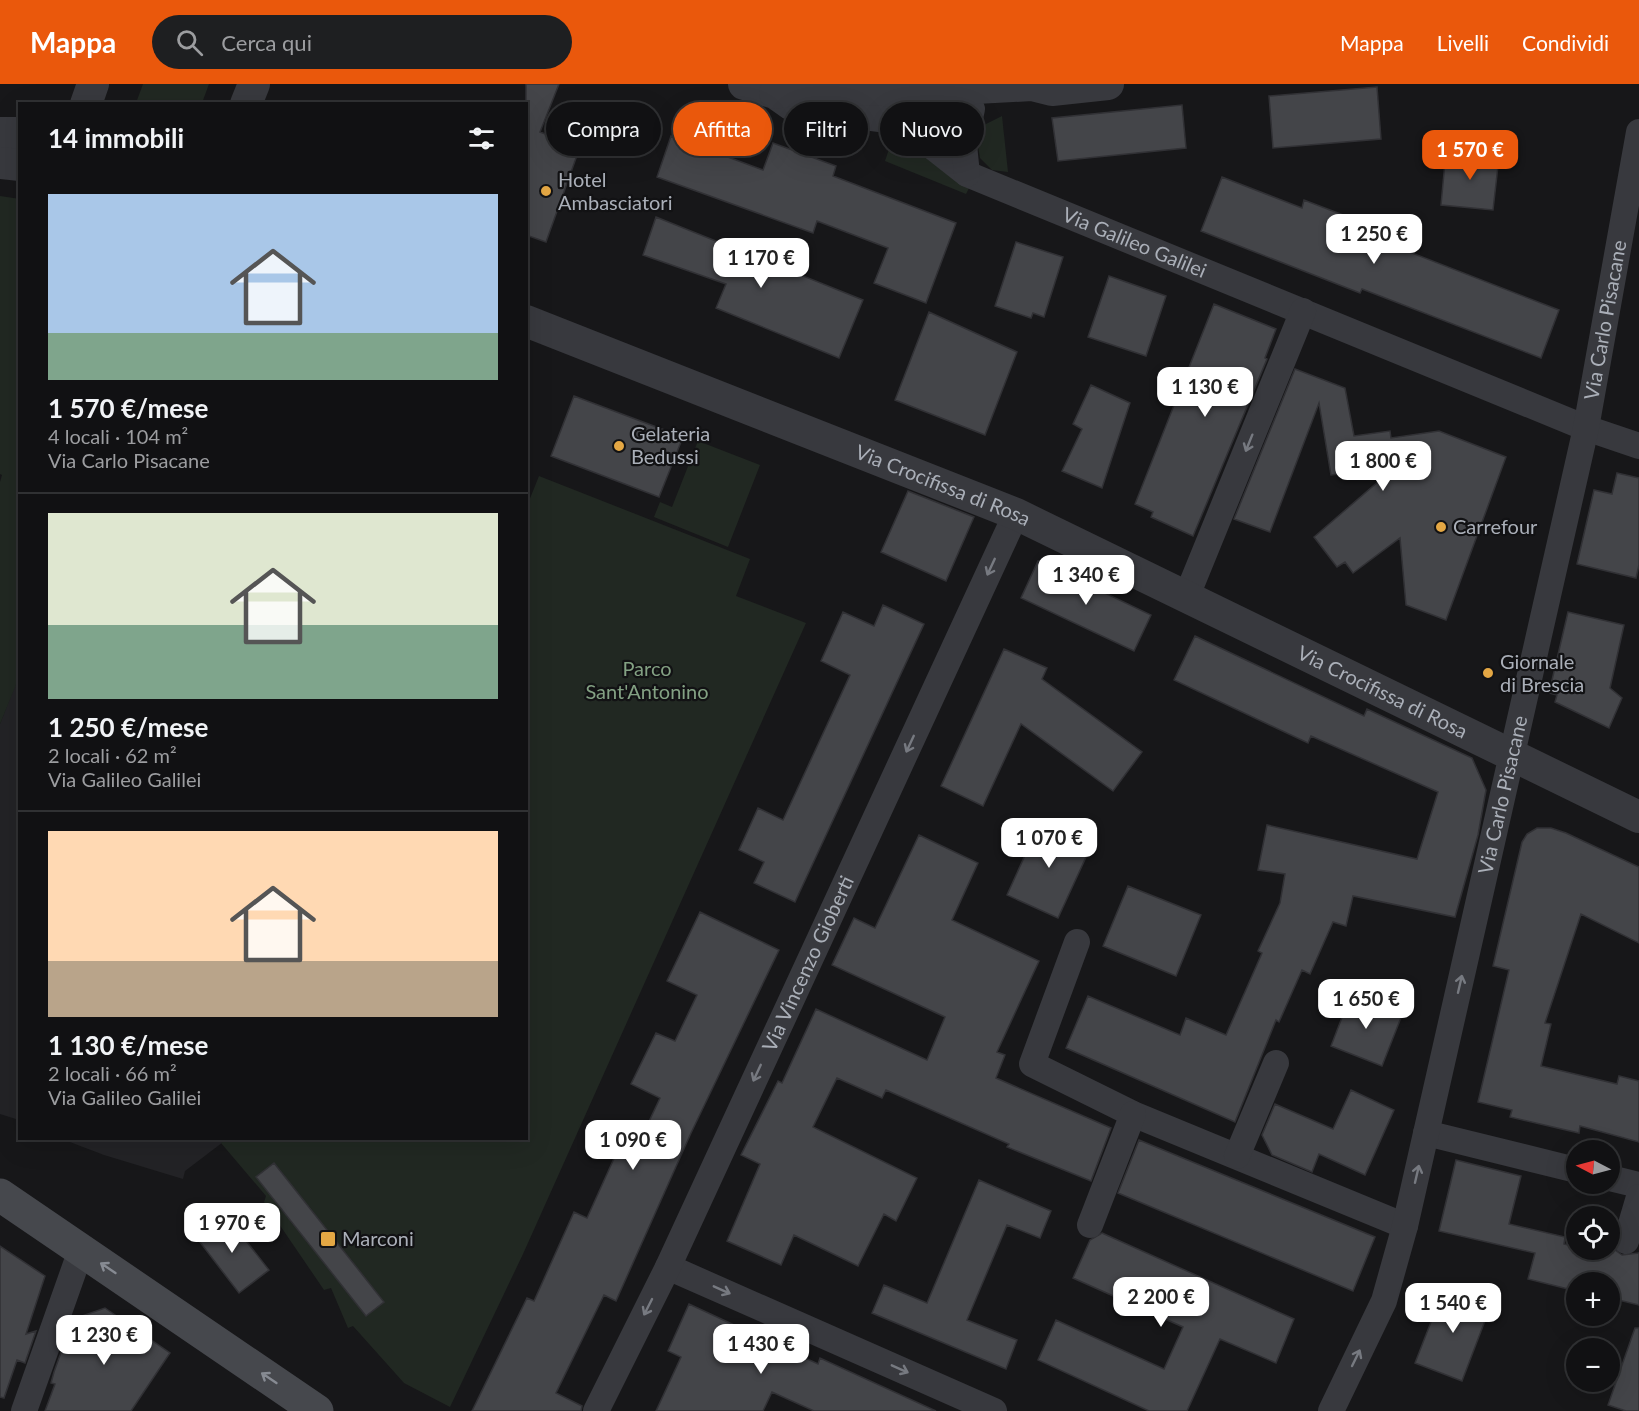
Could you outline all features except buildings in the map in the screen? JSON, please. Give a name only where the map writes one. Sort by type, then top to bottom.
[{"type":"main road","points":[[0,1195],[317,1411]]},
{"type":"street","points":[[87,102],[93,84]]},
{"type":"street","points":[[247,102],[254,84]]},
{"type":"street","points":[[744,84],[775,93],[792,105],[880,116]]},
{"type":"street","points":[[775,93],[807,88],[920,91],[1032,86],[1052,90],[1108,84]]},
{"type":"street","points":[[984,107],[1032,101],[1052,90]]},
{"type":"street","name":"Via Carlo Pisacane","points":[[1331,1411],[1384,1301],[1405,1226],[1586,428],[1639,132]]},
{"type":"street","points":[[0,133],[18,133]]},
{"type":"street","name":"Via Galileo Galilei","points":[[944,156],[967,174],[1586,428],[1639,446]]},
{"type":"street","points":[[965,156],[967,174]]},
{"type":"street","points":[[1186,598],[1303,311]]},
{"type":"street","name":"Via Crocifissa di Rosa","points":[[528,322],[1016,514],[1639,817]]},
{"type":"street","name":"Via Vincenzo Gioberti","points":[[596,1411],[668,1267],[1016,514]]},
{"type":"street","points":[[1077,942],[1032,1064],[1134,1114],[1405,1226]]},
{"type":"street","points":[[1237,1156],[1276,1063]]},
{"type":"street","points":[[1090,1225],[1134,1114]]},
{"type":"street","points":[[1426,1133],[1566,1168]]},
{"type":"street","points":[[1620,1180],[1639,1185]]},
{"type":"street","points":[[1626,1241],[1639,1197]]},
{"type":"street","points":[[24,1411],[81,1250]]},
{"type":"street","points":[[668,1267],[994,1411]]},
{"type":"shaded area","points":[[18,678],[18,1120],[0,1114],[0,724]]},
{"type":"shaded area","points":[[65,1140],[226,1140],[185,1171],[183,1179],[104,1155]]},
{"type":"green space","points":[[143,84],[209,84],[202,102],[136,102]]},
{"type":"green space","points":[[1002,116],[1008,172],[992,170],[980,158],[980,156],[984,156],[984,125]]},
{"type":"green space","points":[[887,156],[931,156],[969,188],[966,194],[885,161]]},
{"type":"green space","points":[[0,196],[18,199],[18,680],[0,724],[0,482],[2,475],[0,474]]},
{"type":"green space","points":[[698,441],[760,465],[728,547],[654,517],[660,502],[672,507]]},
{"type":"green space","name":"Parco Sant'Antonino","points":[[539,476],[750,559],[736,596],[806,623],[523,1254],[450,1407],[404,1383],[353,1326],[348,1328],[331,1288],[324,1290],[264,1202],[266,1196],[221,1143],[225,1140],[528,1140],[528,504]],"holes":[[[274,1163],[285,1176],[266,1190],[256,1177]],[[292,1186],[303,1199],[284,1213],[274,1200]],[[309,1206],[319,1220],[301,1234],[290,1221]],[[324,1226],[335,1240],[317,1254],[306,1241]],[[340,1246],[353,1262],[334,1276],[322,1261]],[[357,1268],[367,1281],[349,1295],[339,1282]],[[374,1289],[384,1302],[366,1316],[356,1303]]]},
{"type":"place","name":"Hotel Ambasciatori","points":[[546,191]]},
{"type":"place","name":"Gelateria Bedussi","points":[[619,446]]},
{"type":"place","name":"Carrefour","points":[[1441,527]]},
{"type":"place","name":"Giornale di Brescia","points":[[1488,673]]},
{"type":"place","name":"Marconi","points":[[328,1239]]}]
